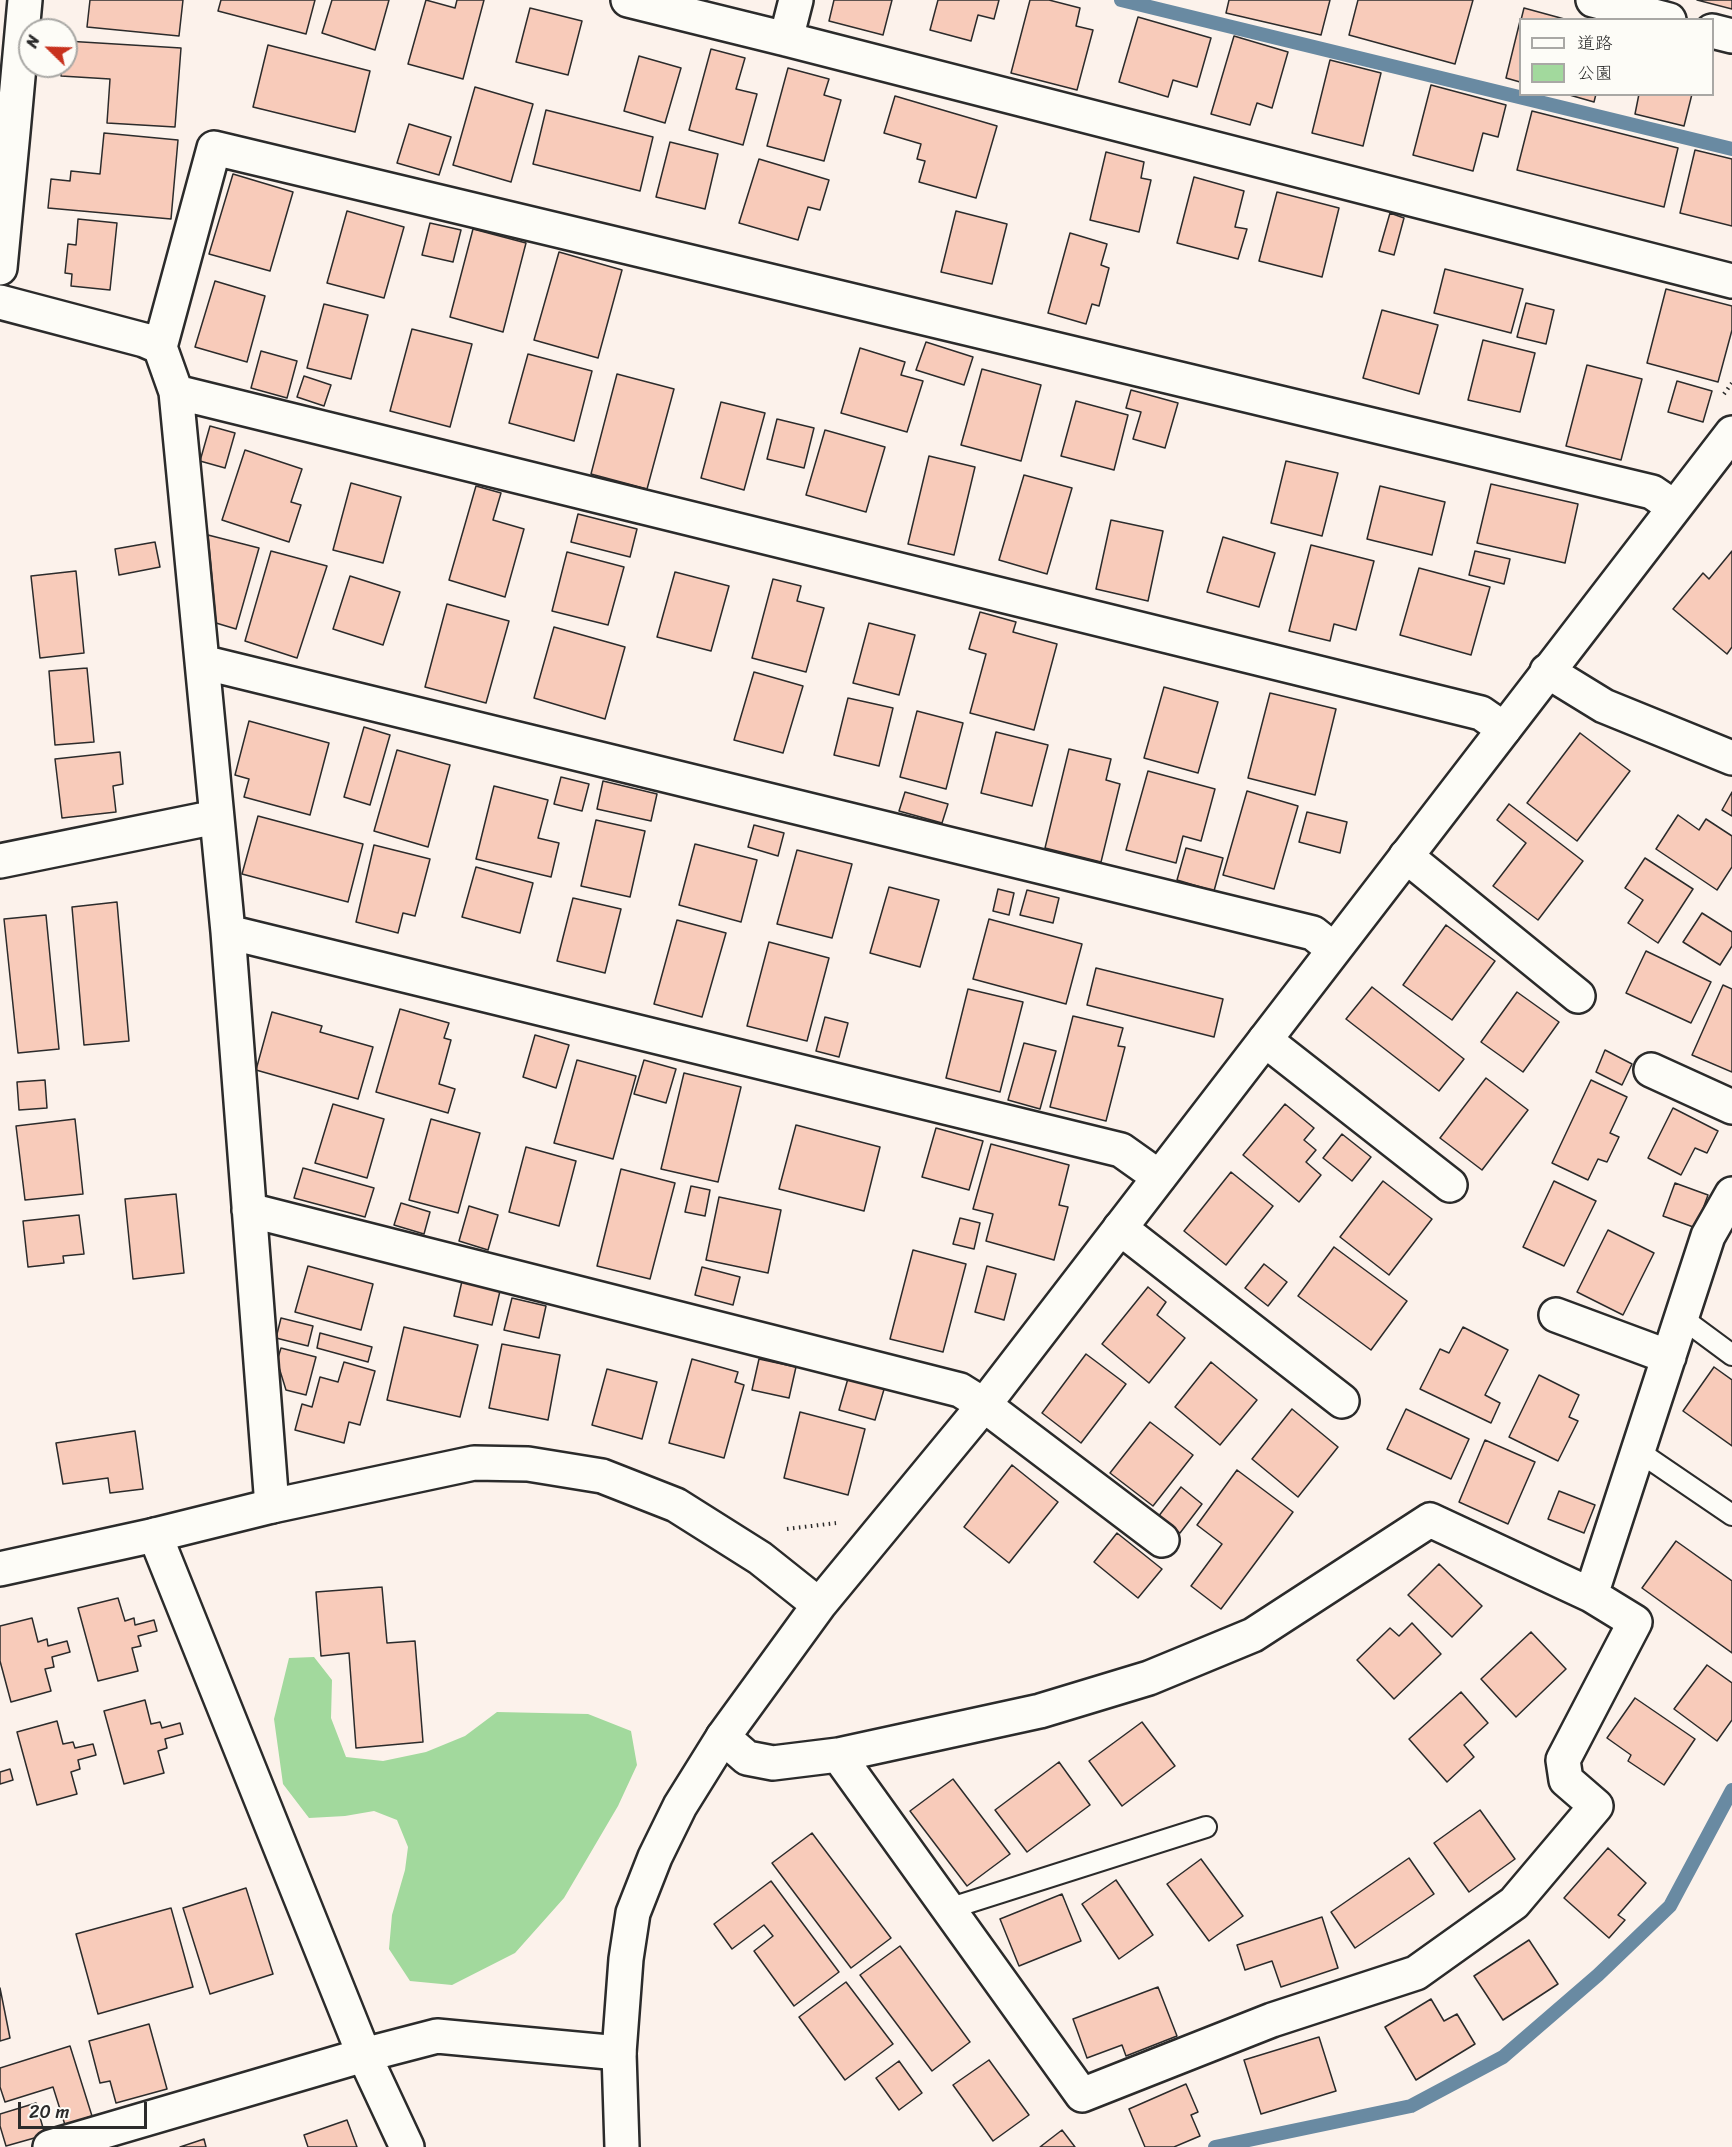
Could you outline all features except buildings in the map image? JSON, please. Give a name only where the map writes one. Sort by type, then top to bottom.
[{"type":"street","points":[[0,268],[6,131],[25,0]]},
{"type":"street","points":[[628,0],[1732,281]]},
{"type":"street","points":[[786,39],[796,0]]},
{"type":"street","points":[[1593,0],[1661,18]]},
{"type":"street","points":[[1714,31],[1732,36]]},
{"type":"street","points":[[272,1506],[228,932],[176,392],[160,347],[214,148],[1652,492],[1674,507]]},
{"type":"street","points":[[0,302],[144,340],[160,347]]},
{"type":"street","points":[[176,392],[1481,713],[1504,729]]},
{"type":"street","points":[[622,2147],[619,2053],[626,1959],[633,1914],[655,1857],[680,1806],[723,1737],[819,1605],[984,1405],[1732,433]]},
{"type":"street","points":[[201,662],[1313,933],[1334,949]]},
{"type":"street","points":[[1547,671],[1604,706],[1732,758]]},
{"type":"street","points":[[0,861],[216,817]]},
{"type":"street","points":[[1406,856],[1578,996]]},
{"type":"street","points":[[228,932],[1121,1150],[1160,1177]]},
{"type":"street","points":[[1265,1041],[1450,1185]]},
{"type":"street","points":[[1651,1070],[1732,1107]]},
{"type":"street","points":[[1591,1595],[1708,1236],[1732,1194]]},
{"type":"street","points":[[249,1210],[960,1390],[984,1405],[1162,1540]]},
{"type":"street","points":[[1120,1228],[1342,1401]]},
{"type":"street","points":[[1556,1315],[1669,1358]]},
{"type":"street","points":[[0,1569],[155,1535],[272,1506],[474,1463],[528,1464],[602,1476],[676,1505],[760,1557],[819,1605]]},
{"type":"street","points":[[723,1737],[747,1758],[773,1763],[838,1755],[1040,1711],[1149,1678],[1253,1635],[1430,1520],[1591,1595],[1635,1622],[1563,1760],[1566,1780],[1596,1806],[1514,1903],[1416,1973],[1272,2020],[1082,2095],[838,1755]]},
{"type":"street","points":[[155,1535],[364,2055],[407,2147]]},
{"type":"street","points":[[50,2147],[364,2055],[437,2036],[619,2053]]},
{"type":"lane","points":[[1682,1318],[1732,1354]]},
{"type":"lane","points":[[1638,1451],[1732,1515]]},
{"type":"lane","points":[[948,1908],[1206,1827]]},
{"type":"path","points":[[760,1557],[782,1529],[846,1522]]},
{"type":"green space","points":[[314,1657],[332,1680],[331,1718],[346,1757],[383,1761],[426,1752],[465,1736],[497,1712],[588,1714],[631,1731],[637,1765],[618,1806],[564,1898],[515,1953],[452,1985],[410,1981],[389,1949],[392,1915],[405,1870],[408,1847],[397,1820],[374,1811],[345,1816],[309,1818],[283,1784],[274,1719],[289,1658]]},
{"type":"waterway","points":[[1121,0],[1732,149]]},
{"type":"waterway","points":[[1215,2147],[1411,2106],[1503,2057],[1598,1975],[1670,1906],[1732,1790]]}]
